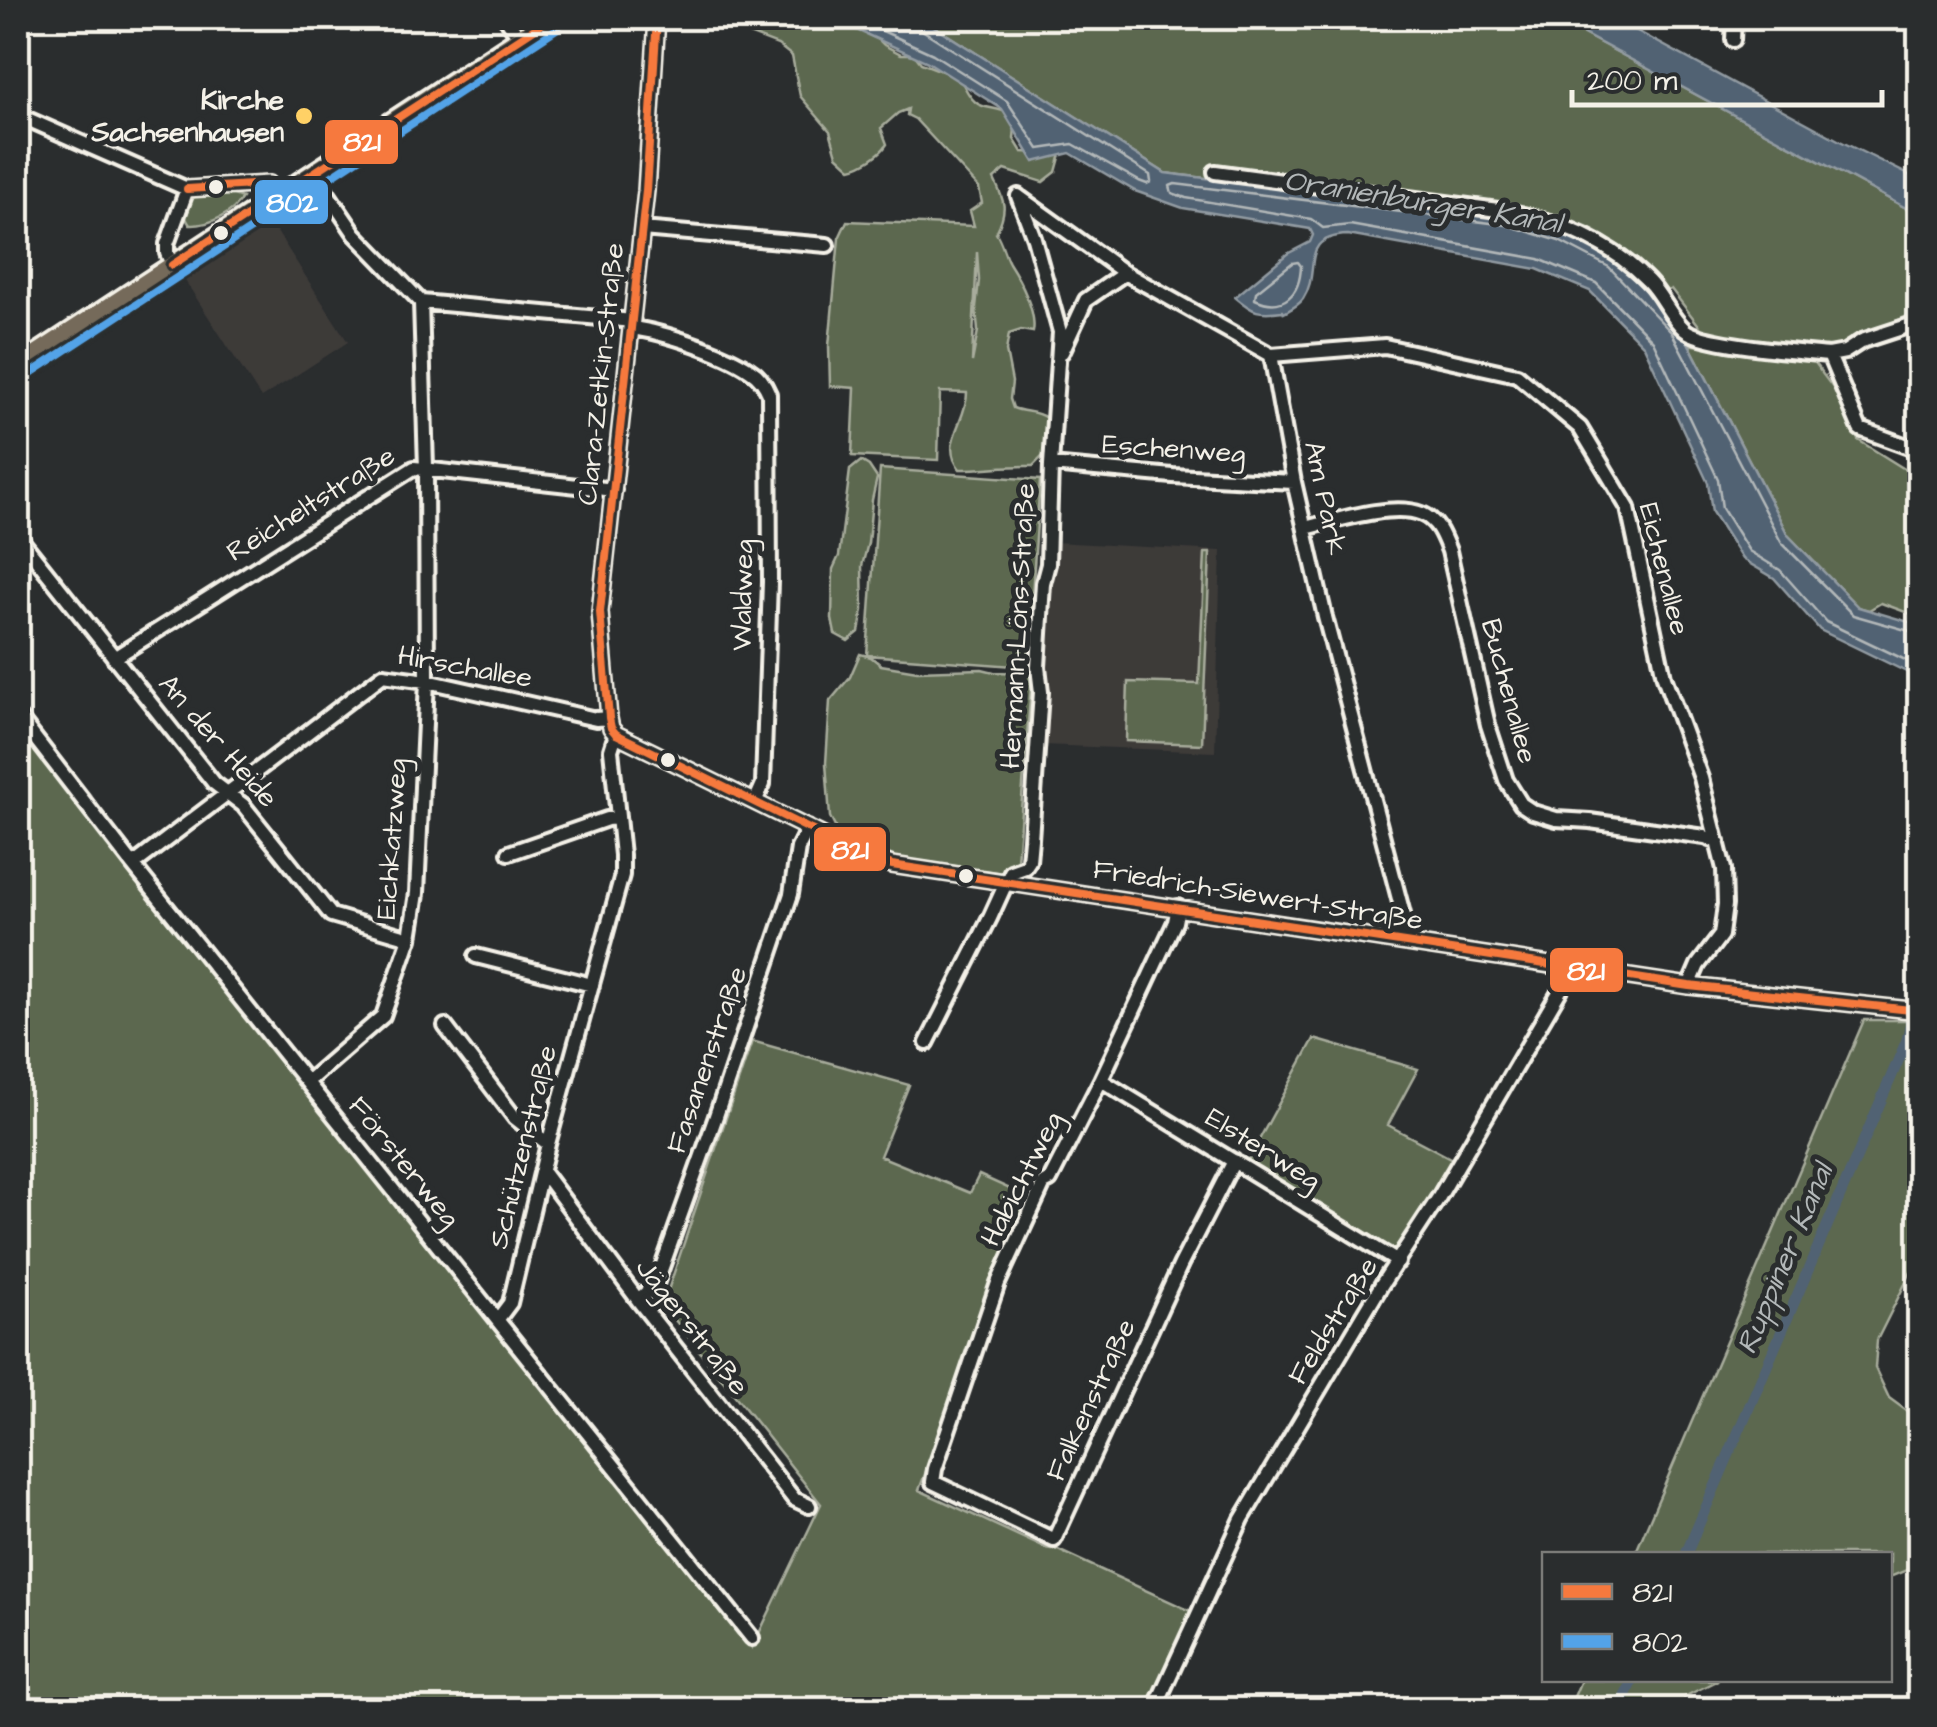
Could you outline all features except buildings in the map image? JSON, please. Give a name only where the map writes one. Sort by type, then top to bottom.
[{"type":"main road","points":[[18,366],[551,18]]},
{"type":"street","points":[[506,18],[519,37]]},
{"type":"street","name":"Clara-Zetkin-Straße","points":[[616,734],[609,718],[600,612],[650,148],[657,18]]},
{"type":"street","points":[[1733,40],[1734,18]]},
{"type":"street","points":[[18,116],[187,189],[269,184],[277,196]]},
{"type":"street","points":[[313,172],[355,234],[422,302],[632,325]]},
{"type":"street","points":[[1215,172],[1528,214],[1560,224],[1622,256],[1650,283],[1686,332],[1719,342],[1829,355],[1920,322]]},
{"type":"street","points":[[172,265],[167,244],[187,189]]},
{"type":"street","name":"Hermann-Löns-Straße","points":[[926,1043],[1005,882],[1011,872],[1029,862],[1041,692],[1038,667],[1048,554],[1051,466],[1058,358],[1060,332],[1018,196],[1125,273],[1086,300],[1058,358]]},
{"type":"street","points":[[642,229],[827,245]]},
{"type":"street","points":[[1125,273],[1271,355]]},
{"type":"street","name":"Eichkatzweg","points":[[307,1082],[383,1016],[410,938],[417,893],[427,681],[422,302]]},
{"type":"street","name":"Waldweg","points":[[632,325],[722,356],[750,370],[762,380],[771,402],[763,784],[755,802]]},
{"type":"street","name":"Eichenallee","points":[[1271,355],[1385,346],[1517,375],[1580,428],[1628,508],[1664,677],[1701,778],[1724,869],[1721,935],[1698,965],[1689,986]]},
{"type":"street","name":"Am Park","points":[[1271,355],[1294,482],[1325,617],[1404,914],[1400,941]]},
{"type":"street","points":[[1829,355],[1860,429],[1920,451]]},
{"type":"street","name":"Eschenweg","points":[[1051,466],[1294,482]]},
{"type":"street","name":"Reicheltstraße","points":[[114,658],[414,468],[614,490]]},
{"type":"street","name":"Buchenallee","points":[[1305,528],[1402,510],[1422,514],[1438,526],[1449,551],[1488,725],[1506,780],[1532,812],[1556,819],[1705,837],[1718,842]]},
{"type":"street","name":"An der Heide","points":[[18,536],[214,783],[243,805],[331,915],[410,938]]},
{"type":"street","name":"Hirschallee","points":[[134,865],[383,675],[427,681],[596,719],[609,718]]},
{"type":"street","name":"Försterweg","points":[[18,716],[752,1638]]},
{"type":"street","name":"Friedrich-Siewert-Straße","points":[[616,734],[856,852],[892,864],[1689,986],[1920,1011]]},
{"type":"street","name":"Schützenstraße","points":[[498,1319],[510,1304],[548,1144],[622,875],[611,750],[616,734]]},
{"type":"street","points":[[508,854],[607,818],[618,818]]},
{"type":"street","name":"Fasanenstraße","points":[[638,1300],[656,1284],[790,894],[798,848],[808,828]]},
{"type":"street","name":"Habichtweg","points":[[933,1482],[998,1284],[1044,1183],[1050,1180],[1101,1080],[1175,922],[1178,907]]},
{"type":"street","points":[[476,956],[592,985]]},
{"type":"street","name":"Feldstraße","points":[[1154,1710],[1242,1519],[1570,968]]},
{"type":"street","points":[[445,1026],[514,1118],[548,1144]]},
{"type":"street","name":"Elsterweg","points":[[1101,1080],[1398,1262]]},
{"type":"street","name":"Falkenstraße","points":[[933,1482],[1054,1540],[1181,1264],[1234,1161]]},
{"type":"street","name":"Jägerstraße","points":[[542,1171],[794,1499],[810,1506]]},
{"type":"shaded area","points":[[268,218],[348,342],[261,398],[182,276]]},
{"type":"shaded area","points":[[1054,542],[1221,551],[1215,752],[1042,745]]},
{"type":"green space","points":[[707,18],[860,21],[884,45],[901,54],[914,54],[921,63],[960,78],[978,104],[1016,116],[1014,139],[1022,152],[1062,150],[1056,172],[1043,182],[1005,170],[994,179],[1004,206],[996,233],[1030,306],[1034,324],[1033,332],[1009,334],[1006,351],[1013,408],[1046,418],[1043,456],[1033,466],[960,469],[952,451],[967,393],[940,392],[938,460],[852,456],[855,388],[830,386],[829,346],[839,238],[847,221],[974,226],[970,211],[982,203],[979,188],[907,115],[908,109],[881,128],[887,144],[881,152],[851,168],[837,155],[830,131],[800,96],[792,56],[778,45]],"holes":[[[977,252],[978,331],[972,362]]]},
{"type":"green space","points":[[921,18],[1554,18],[1919,215],[1919,311],[1837,347],[1826,346],[1815,364],[1843,401],[1858,440],[1919,478],[1919,617],[1881,603],[1869,610],[1858,607],[1788,535],[1689,344],[1717,349],[1671,289],[1653,298],[1614,258],[1509,216],[1165,173]]},
{"type":"green space","points":[[231,194],[242,198],[233,209],[212,221],[190,225],[185,213],[188,199]]},
{"type":"green space","points":[[861,461],[877,478],[862,566],[863,610],[859,632],[848,641],[835,634],[833,569],[839,556],[850,470]]},
{"type":"green space","points":[[880,469],[1040,480],[1027,667],[867,655]]},
{"type":"green space","points":[[1205,553],[1210,553],[1202,744],[1126,741],[1128,682],[1199,684]]},
{"type":"green space","points":[[860,654],[881,665],[917,671],[982,669],[1032,673],[1017,861],[1002,873],[893,857],[838,833],[830,817],[826,763],[830,701],[850,677]]},
{"type":"green space","points":[[18,726],[752,1648],[821,1504],[663,1305],[752,1041],[909,1085],[880,1156],[970,1193],[979,1175],[1032,1199],[996,1283],[919,1490],[1191,1611],[1146,1709],[18,1709]]},
{"type":"green space","points":[[1864,1020],[1919,1020],[1919,1256],[1877,1340],[1875,1368],[1889,1398],[1919,1420],[1919,1565],[1892,1576],[1892,1552],[1636,1552]]},
{"type":"green space","points":[[1314,1039],[1418,1069],[1388,1125],[1454,1160],[1399,1252],[1247,1162]]},
{"type":"green space","points":[[1580,1682],[1714,1682],[1686,1696],[1678,1709],[1569,1709]]},
{"type":"water","points":[[830,18],[921,18],[1165,173],[1509,216],[1563,231],[1614,258],[1680,327],[1788,535],[1858,607],[1919,625],[1919,678],[1820,630],[1774,578],[1742,559],[1712,512],[1708,483],[1644,346],[1590,291],[1537,269],[1348,235],[1332,237],[1316,249],[1308,288],[1299,303],[1284,313],[1257,311],[1235,297],[1287,254],[1310,242],[1310,229],[1183,208],[1135,191],[1070,153],[1034,162],[1002,109],[928,62]]},
{"type":"water","points":[[1554,18],[1613,18],[1919,180],[1919,215]]},
{"type":"waterway","name":"Ruppiner Kanal","points":[[1687,1552],[1907,1040],[1920,981]]},
{"type":"waterway","name":"Ruppiner Kanal","points":[[1619,1710],[1631,1682]]},
{"type":"transit line","name":"821","points":[[172,265],[551,18]]},
{"type":"transit line","name":"821","points":[[616,734],[609,718],[600,612],[646,191],[657,18]]},
{"type":"transit line","name":"802","points":[[25,377],[558,28]]},
{"type":"transit line","name":"821","points":[[187,189],[269,184],[277,196]]},
{"type":"transit line","name":"821","points":[[616,734],[856,852],[892,865],[1689,986],[1920,1011]]},
{"type":"place","name":"Kirche Sachsenhausen","points":[[304,116]]},
{"type":"water label","name":"Oranienburger Kanal","points":[[1423,202]]}]
